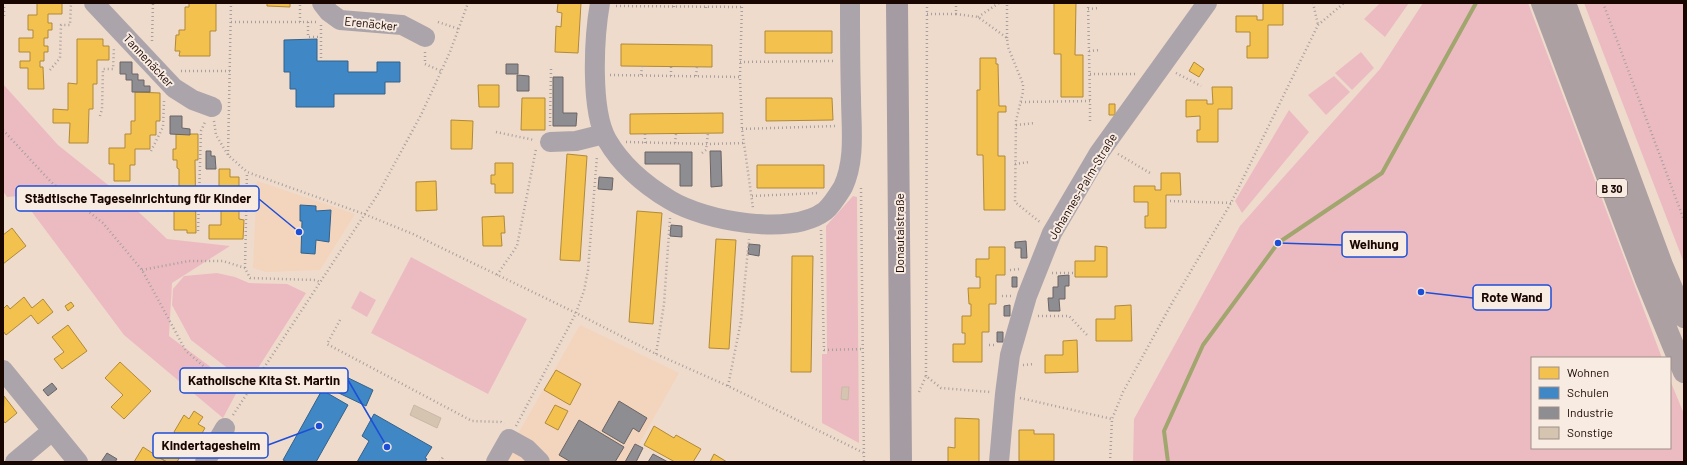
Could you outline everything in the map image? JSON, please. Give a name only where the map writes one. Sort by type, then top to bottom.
[{"type":"highway","name":"B 30","points":[[1542,3],[1645,277],[1684,372]]},
{"type":"highway","name":"B 30","points":[[1565,3],[1662,265],[1684,317]]},
{"type":"main road","name":"Donautalstraße","points":[[897,3],[901,462]]},
{"type":"street","name":"Tannenäcker","points":[[94,3],[126,35],[169,83],[193,100],[212,106]]},
{"type":"street","name":"Erenäcker","points":[[322,3],[329,12],[340,20],[402,25],[425,37]]},
{"type":"street","points":[[600,4],[595,75],[596,102],[606,137],[618,156],[630,170],[650,187],[672,201],[696,212],[753,225],[795,222],[821,213],[832,204],[848,174],[851,155],[850,3]]},
{"type":"street","name":"Johannes-Palm-Straße","points":[[1000,462],[1005,394],[1010,355],[1037,267],[1052,233],[1104,146],[1207,3]]},
{"type":"street","points":[[544,141],[576,141],[606,137]]},
{"type":"street","points":[[3,370],[78,462]]},
{"type":"street","points":[[205,462],[225,428]]},
{"type":"street","points":[[15,462],[52,430]]},
{"type":"street","points":[[496,462],[512,435],[534,455]]},
{"type":"path","points":[[4,3],[4,16]]},
{"type":"path","points":[[50,70],[60,58],[61,25],[70,25],[71,3]]},
{"type":"path","points":[[145,56],[152,51],[153,3]]},
{"type":"path","points":[[228,155],[231,3]]},
{"type":"path","points":[[300,3],[300,22]]},
{"type":"path","points":[[225,428],[247,392],[378,194],[421,115],[459,29],[468,3]]},
{"type":"path","points":[[674,3],[674,8]]},
{"type":"path","points":[[706,3],[706,8]]},
{"type":"path","points":[[728,386],[741,321],[753,225],[752,196],[742,129],[740,62],[742,3]]},
{"type":"path","points":[[916,398],[926,376],[927,3]]},
{"type":"path","points":[[956,3],[956,14]]},
{"type":"path","points":[[978,17],[999,3]]},
{"type":"path","points":[[1007,3],[1008,47],[1023,84],[1016,125],[1015,202],[1052,233]]},
{"type":"path","points":[[1088,3],[1090,122]]},
{"type":"path","points":[[1313,3],[1318,25]]},
{"type":"path","points":[[1110,462],[1112,419],[1123,392],[1172,303],[1231,203],[1318,25],[1344,3]]},
{"type":"path","points":[[1603,3],[1684,220]]},
{"type":"path","points":[[600,4],[674,8],[741,7]]},
{"type":"path","points":[[1088,9],[1099,8]]},
{"type":"path","points":[[927,14],[956,14],[978,17],[1007,38]]},
{"type":"path","points":[[231,22],[321,22],[321,61]]},
{"type":"path","points":[[308,22],[308,37],[321,37]]},
{"type":"path","points":[[438,22],[459,29]]},
{"type":"path","points":[[100,116],[102,109],[103,69],[113,69],[114,48],[126,35]]},
{"type":"path","points":[[425,37],[425,64],[441,71]]},
{"type":"path","points":[[1089,50],[1100,50]]},
{"type":"path","points":[[740,62],[850,61]]},
{"type":"path","points":[[641,76],[642,66]]},
{"type":"path","points":[[671,67],[671,76]]},
{"type":"path","points":[[696,76],[697,67]]},
{"type":"path","points":[[497,275],[517,246],[544,141],[551,69]]},
{"type":"path","points":[[150,151],[163,127],[164,100],[171,72],[230,71]]},
{"type":"path","points":[[1090,74],[1144,74],[1158,72],[1201,86]]},
{"type":"path","points":[[595,75],[740,77]]},
{"type":"path","points":[[1021,102],[1090,101]]},
{"type":"path","points":[[198,231],[201,131],[212,106]]},
{"type":"path","points":[[1016,125],[1035,123]]},
{"type":"path","points":[[742,129],[851,125]]},
{"type":"path","points":[[3,130],[51,182],[103,223],[142,270],[186,351],[216,377],[247,392]]},
{"type":"path","points":[[496,132],[544,141]]},
{"type":"path","points":[[702,153],[706,150],[708,133]]},
{"type":"path","points":[[645,134],[645,143]]},
{"type":"path","points":[[675,143],[676,134]]},
{"type":"path","points":[[216,135],[228,155],[247,172],[364,214],[413,234],[576,313],[656,354],[728,386],[864,453]]},
{"type":"path","points":[[340,320],[327,344],[472,421],[501,422],[512,435],[576,313],[584,291],[588,270],[598,150],[606,137],[645,143],[744,143]]},
{"type":"path","points":[[1104,146],[1150,174]]},
{"type":"path","points":[[1015,164],[1029,162]]},
{"type":"path","points":[[247,172],[245,268],[250,278],[299,279],[315,280],[320,282]]},
{"type":"path","points":[[848,174],[861,185],[864,462]]},
{"type":"path","points":[[752,196],[839,193]]},
{"type":"path","points":[[656,354],[664,304],[672,201]]},
{"type":"path","points":[[1170,201],[1231,203]]},
{"type":"path","points":[[821,213],[824,350],[862,349]]},
{"type":"path","points":[[142,270],[189,261],[223,261],[245,268]]},
{"type":"path","points":[[1021,316],[1069,316],[1087,335]]},
{"type":"path","points":[[926,376],[941,388],[1005,394],[1112,419]]},
{"type":"path","points":[[440,462],[443,457]]},
{"type":"shaded area","points":[[1380,3],[1409,3],[1385,37],[1364,19]]},
{"type":"shaded area","points":[[1423,3],[1528,3],[1662,357],[1531,357],[1531,449],[1671,449],[1671,382],[1684,414],[1684,462],[1133,462],[1134,419],[1240,226],[1380,69]]},
{"type":"shaded area","points":[[1584,3],[1684,3],[1684,263]]},
{"type":"shaded area","points":[[1361,52],[1374,68],[1352,90],[1335,73]]},
{"type":"shaded area","points":[[1334,76],[1350,92],[1326,115],[1308,95]]},
{"type":"shaded area","points":[[3,84],[58,145],[122,196],[167,239],[230,246],[172,283],[169,336],[239,388],[223,418],[124,335],[20,196],[7,197],[3,191]]},
{"type":"shaded area","points":[[1289,110],[1309,132],[1242,213],[1235,201]]},
{"type":"shaded area","points":[[257,181],[355,214],[320,270],[266,272],[253,268]]},
{"type":"shaded area","points":[[853,196],[857,197],[859,443],[822,423],[822,354],[827,354],[826,226]]},
{"type":"shaded area","points":[[411,257],[527,319],[488,394],[371,333]]},
{"type":"shaded area","points":[[217,273],[235,277],[249,283],[287,284],[306,293],[248,384],[191,340],[172,305],[173,289],[184,276]]},
{"type":"shaded area","points":[[360,291],[376,300],[367,317],[351,308]]},
{"type":"shaded area","points":[[580,325],[679,373],[629,462],[502,462]]},
{"type":"building: Wohnen","points":[[37,3],[62,3],[62,14],[48,14],[48,23],[52,23],[52,30],[48,30],[48,38],[44,38],[44,46],[48,46],[48,52],[44,52],[44,61],[40,61],[40,67],[43,67],[44,89],[28,89],[28,68],[20,68],[20,61],[30,61],[30,52],[19,52],[19,38],[33,38],[33,30],[28,30],[28,15],[37,15]]},
{"type":"building: Wohnen","points":[[189,3],[216,3],[216,31],[210,31],[210,56],[179,56],[180,51],[175,51],[176,35],[179,35],[179,30],[185,30],[185,7],[189,7]]},
{"type":"building: Wohnen","points":[[267,3],[290,3],[290,7],[267,6]]},
{"type":"building: Wohnen","points":[[558,3],[581,3],[578,53],[555,52],[556,26],[561,27],[562,13],[557,12]]},
{"type":"building: Wohnen","points":[[1054,3],[1076,3],[1075,55],[1083,55],[1083,97],[1061,97],[1061,54],[1054,54]]},
{"type":"building: Wohnen","points":[[1263,3],[1283,3],[1283,25],[1268,25],[1268,58],[1247,58],[1247,46],[1250,46],[1250,32],[1236,32],[1236,16],[1257,16],[1257,20],[1263,20]]},
{"type":"building: Wohnen","points":[[765,31],[832,31],[832,53],[765,53]]},
{"type":"building: Wohnen","points":[[77,39],[103,39],[103,46],[109,46],[109,60],[97,60],[97,84],[93,84],[93,109],[89,109],[88,143],[69,143],[70,123],[53,123],[53,109],[68,110],[68,83],[77,84]]},
{"type":"building: Wohnen","points":[[621,44],[712,45],[712,67],[621,66]]},
{"type":"building: Wohnen","points":[[980,58],[996,58],[996,64],[998,64],[999,106],[1006,106],[1006,112],[998,112],[998,156],[1005,156],[1005,210],[984,210],[983,155],[977,155],[977,90],[980,90]]},
{"type":"building: Wohnen","points":[[1194,62],[1204,69],[1199,77],[1189,71]]},
{"type":"building: Wohnen","points":[[478,85],[499,85],[499,107],[479,107]]},
{"type":"building: Wohnen","points":[[1212,87],[1232,87],[1232,109],[1218,109],[1218,142],[1197,142],[1197,130],[1200,130],[1200,116],[1186,117],[1186,100],[1207,100],[1207,104],[1213,104]]},
{"type":"building: Wohnen","points":[[135,92],[160,93],[160,121],[156,121],[156,135],[150,135],[150,149],[135,149],[135,165],[130,165],[130,181],[114,181],[114,164],[109,164],[109,148],[125,148],[125,134],[131,134],[131,121],[135,121]]},
{"type":"building: Wohnen","points":[[522,98],[545,98],[545,130],[521,130]]},
{"type":"building: Wohnen","points":[[766,98],[832,98],[833,120],[766,121]]},
{"type":"building: Wohnen","points":[[1109,104],[1115,104],[1115,115],[1109,115]]},
{"type":"building: Wohnen","points":[[723,113],[723,133],[630,134],[630,114]]},
{"type":"building: Wohnen","points":[[451,120],[473,121],[472,149],[451,149]]},
{"type":"building: Wohnen","points":[[176,134],[198,134],[198,160],[195,160],[196,233],[187,233],[187,230],[174,230],[174,197],[172,197],[172,186],[179,187],[179,169],[177,168],[177,160],[173,160],[173,149],[176,149]]},
{"type":"building: Wohnen","points":[[567,154],[587,156],[580,261],[560,260]]},
{"type":"building: Wohnen","points":[[495,163],[513,163],[513,193],[495,193],[495,184],[491,184],[491,175],[495,175]]},
{"type":"building: Wohnen","points":[[757,165],[824,165],[824,188],[757,188]]},
{"type":"building: Wohnen","points":[[219,169],[230,169],[230,177],[239,177],[239,219],[244,220],[243,239],[209,239],[209,225],[221,225],[221,208],[210,208],[210,196],[219,196]]},
{"type":"building: Wohnen","points":[[1161,173],[1180,173],[1181,195],[1166,195],[1166,228],[1145,228],[1145,216],[1148,216],[1148,202],[1134,202],[1134,186],[1155,186],[1155,190],[1161,190]]},
{"type":"building: Wohnen","points":[[436,181],[437,210],[416,211],[416,182]]},
{"type":"building: Wohnen","points":[[637,211],[662,213],[653,324],[629,322]]},
{"type":"building: Wohnen","points":[[504,216],[505,233],[501,233],[502,246],[483,246],[482,217]]},
{"type":"building: Wohnen","points":[[12,228],[26,246],[3,264],[3,235]]},
{"type":"building: Wohnen","points":[[716,239],[736,240],[729,349],[709,348]]},
{"type":"building: Wohnen","points":[[1095,246],[1107,247],[1107,277],[1075,277],[1075,261],[1095,261]]},
{"type":"building: Wohnen","points":[[989,247],[1005,247],[1005,275],[996,275],[996,304],[989,304],[989,332],[982,332],[982,362],[953,362],[953,344],[965,344],[965,333],[962,333],[962,316],[971,316],[971,304],[969,304],[968,288],[980,288],[980,277],[976,277],[976,259],[989,259]]},
{"type":"building: Wohnen","points":[[792,256],[813,256],[811,372],[791,372]]},
{"type":"building: Wohnen","points":[[24,297],[32,308],[43,299],[53,312],[38,324],[31,315],[6,335],[3,331],[3,309],[7,305],[10,309]]},
{"type":"building: Wohnen","points":[[71,302],[74,306],[68,311],[65,306]]},
{"type":"building: Wohnen","points":[[1131,305],[1132,341],[1096,341],[1096,319],[1115,319],[1115,306]]},
{"type":"building: Wohnen","points":[[68,325],[87,351],[62,369],[54,359],[64,352],[52,337]]},
{"type":"building: Wohnen","points":[[1077,340],[1078,372],[1045,373],[1045,355],[1063,355],[1063,341]]},
{"type":"building: Wohnen","points":[[120,362],[151,391],[124,419],[111,407],[123,395],[105,378]]},
{"type":"building: Wohnen","points":[[556,370],[581,384],[570,405],[544,390]]},
{"type":"building: Wohnen","points":[[4,396],[17,413],[5,423],[3,420]]},
{"type":"building: Wohnen","points":[[555,405],[568,411],[558,430],[545,423]]},
{"type":"building: Wohnen","points":[[194,411],[203,417],[198,424],[205,428],[195,445],[189,441],[177,462],[167,462],[160,458],[184,415],[189,419]]},
{"type":"building: Wohnen","points":[[955,418],[979,419],[979,462],[948,462],[948,447],[955,448]]},
{"type":"building: Wohnen","points":[[654,426],[674,438],[676,435],[701,449],[693,462],[675,462],[644,445]]},
{"type":"building: Wohnen","points":[[1019,430],[1034,430],[1034,434],[1054,434],[1054,461],[1019,461]]},
{"type":"building: Wohnen","points":[[143,447],[160,458],[167,462],[134,462]]},
{"type":"building: Wohnen","points":[[714,454],[727,462],[710,462]]},
{"type":"building: Schulen","points":[[317,39],[317,61],[348,61],[348,72],[377,72],[377,62],[400,62],[400,82],[385,82],[385,94],[334,94],[334,107],[296,107],[296,89],[290,89],[290,72],[284,72],[284,40]]},
{"type":"building: Schulen","points":[[300,205],[316,206],[316,211],[331,210],[329,242],[316,240],[315,254],[301,253],[302,221],[300,221]]},
{"type":"building: Schulen","points":[[330,369],[373,390],[366,406],[322,385]]},
{"type":"building: Schulen","points":[[322,390],[348,405],[316,462],[287,462],[283,460]]},
{"type":"building: Schulen","points":[[374,414],[432,447],[425,458],[427,459],[425,462],[357,462],[369,441],[362,436]]},
{"type":"building: Industrie","points":[[120,62],[132,62],[132,74],[138,74],[138,80],[144,80],[144,86],[150,86],[150,92],[132,92],[132,80],[126,80],[126,74],[120,74]]},
{"type":"building: Industrie","points":[[506,64],[518,64],[518,74],[506,74]]},
{"type":"building: Industrie","points":[[517,75],[529,76],[529,91],[517,91]]},
{"type":"building: Industrie","points":[[553,77],[563,77],[563,113],[577,113],[576,126],[553,126]]},
{"type":"building: Industrie","points":[[170,116],[182,116],[182,128],[190,129],[190,135],[170,134]]},
{"type":"building: Industrie","points":[[206,151],[211,151],[211,156],[215,156],[216,169],[206,169]]},
{"type":"building: Industrie","points":[[710,151],[721,151],[722,186],[711,187]]},
{"type":"building: Industrie","points":[[645,152],[692,152],[692,186],[680,186],[680,164],[645,164]]},
{"type":"building: Industrie","points":[[599,177],[613,178],[612,190],[598,189]]},
{"type":"building: Industrie","points":[[671,225],[682,226],[682,237],[670,236]]},
{"type":"building: Industrie","points":[[1026,241],[1027,258],[1021,258],[1021,248],[1015,248],[1015,242]]},
{"type":"building: Industrie","points":[[749,244],[760,245],[759,256],[748,254]]},
{"type":"building: Industrie","points":[[1069,275],[1069,286],[1065,286],[1065,299],[1059,299],[1060,311],[1049,311],[1048,298],[1053,298],[1053,287],[1058,287],[1058,276]]},
{"type":"building: Industrie","points":[[1012,277],[1017,277],[1017,287],[1012,287]]},
{"type":"building: Industrie","points":[[1010,305],[1010,316],[1004,316],[1004,306]]},
{"type":"building: Industrie","points":[[997,332],[1003,332],[1003,342],[997,342]]},
{"type":"building: Industrie","points":[[52,383],[57,389],[48,396],[43,390]]},
{"type":"building: Industrie","points":[[619,401],[647,418],[639,432],[633,428],[624,444],[602,431]]},
{"type":"building: Industrie","points":[[579,420],[624,447],[615,462],[571,462],[559,455]]},
{"type":"building: Industrie","points":[[635,444],[643,448],[636,462],[625,462]]},
{"type":"building: Industrie","points":[[107,453],[117,459],[115,462],[101,462]]},
{"type":"building: Industrie","points":[[653,454],[668,462],[648,462]]},
{"type":"building: Sonstige","points":[[842,387],[849,387],[848,400],[841,399]]},
{"type":"building: Sonstige","points":[[414,405],[441,418],[437,428],[410,415]]},
{"type":"waterway","points":[[1168,462],[1164,431],[1203,345],[1278,243],[1382,173],[1476,3]]},
{"type":"place","name":"Städtische Tageseinrichtung für Kinder","points":[[299,232]]},
{"type":"place","name":"Weihung","points":[[1278,243]]},
{"type":"place","name":"Rote Wand","points":[[1421,292]]},
{"type":"place","name":"Kindertagesheim","points":[[319,426]]},
{"type":"place","name":"Katholische Kita St. Martin","points":[[387,447]]}]
